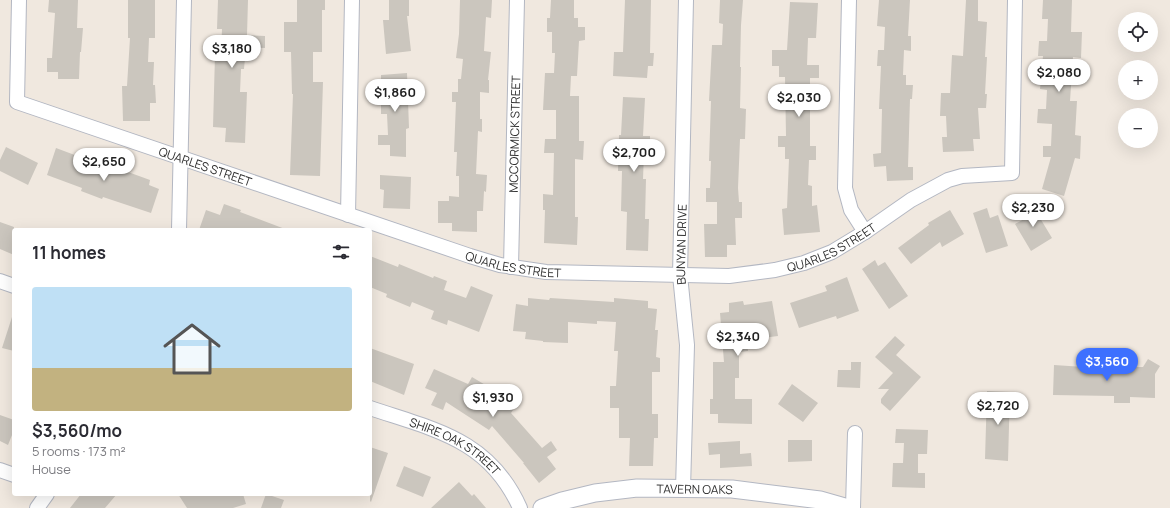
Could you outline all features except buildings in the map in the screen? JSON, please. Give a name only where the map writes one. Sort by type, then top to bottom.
[{"type":"street","name":"QUARLES STREET","points":[[19,0],[17,102],[470,256],[511,267],[546,272],[729,276],[775,270],[804,263],[832,252],[865,232],[911,200],[948,180],[962,176],[1012,173],[1015,0]]},
{"type":"street","points":[[179,228],[184,0]]},
{"type":"street","points":[[348,215],[352,0]]},
{"type":"street","name":"MCCORMICK STREET","points":[[511,267],[517,0]]},
{"type":"street","name":"BUNYAN DRIVE","points":[[683,489],[687,345],[680,275],[686,0]]},
{"type":"street","points":[[849,0],[845,188],[851,210],[865,232]]},
{"type":"street","points":[[0,281],[12,285]]},
{"type":"street","name":"SHIRE OAK STREET","points":[[372,409],[447,434],[470,446],[500,474],[508,485],[520,508]]},
{"type":"street","points":[[853,508],[855,433]]},
{"type":"street","points":[[0,470],[12,473]]},
{"type":"street","name":"TAVERN OAKS","points":[[542,508],[562,501],[595,493],[636,488],[732,490],[820,500],[838,507]]},
{"type":"street","points":[[37,508],[46,496]]}]
